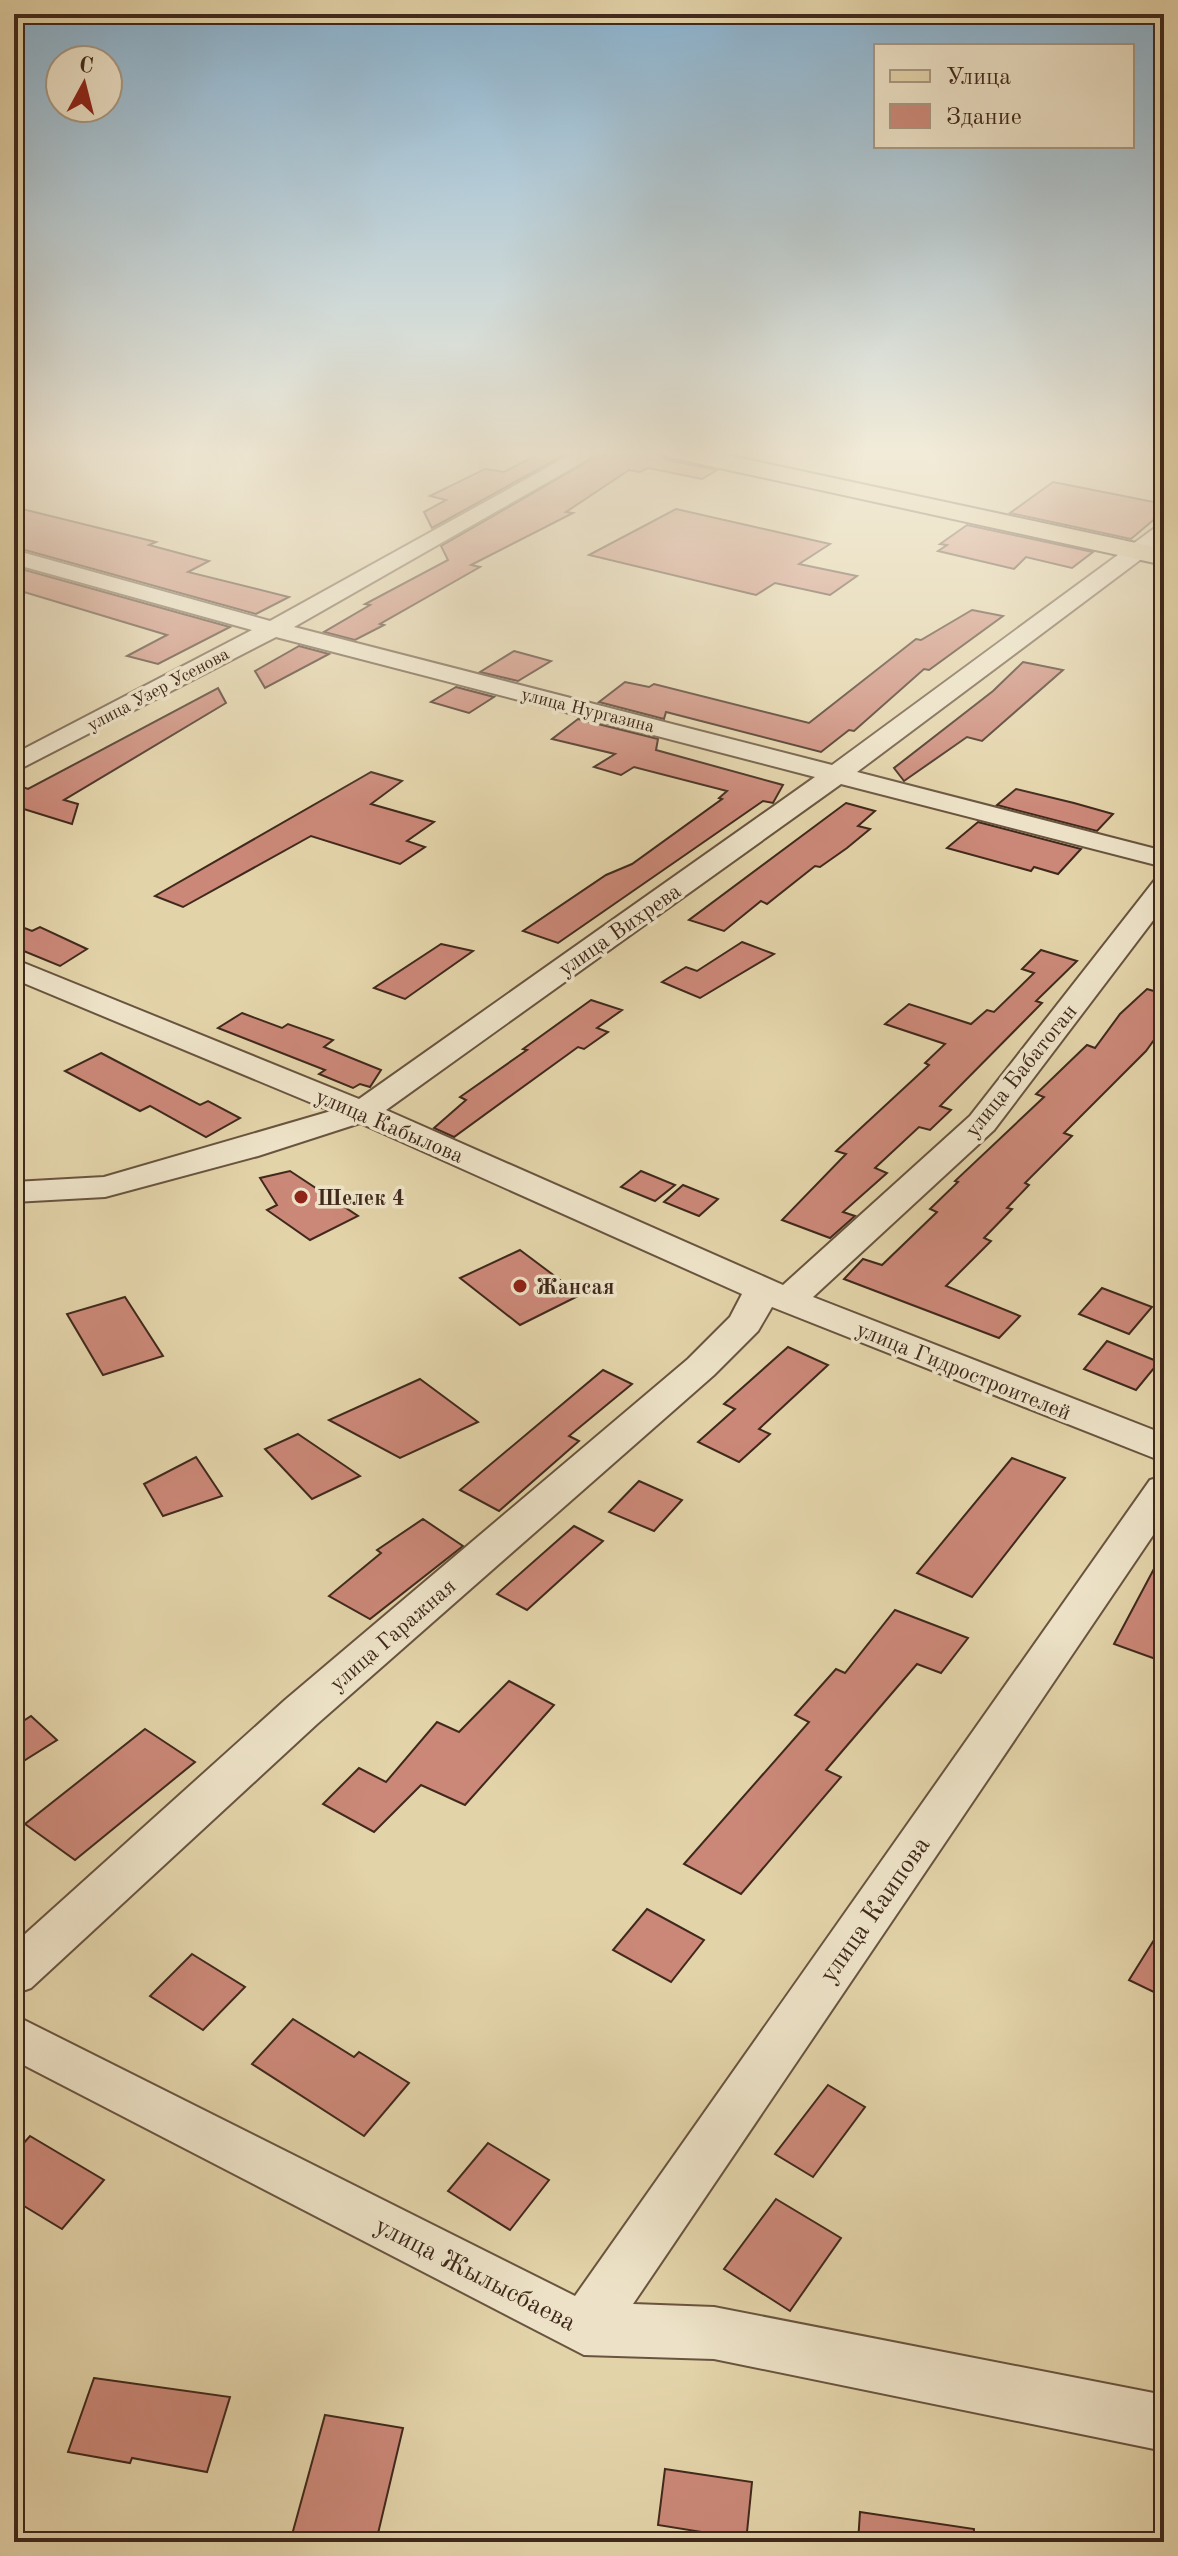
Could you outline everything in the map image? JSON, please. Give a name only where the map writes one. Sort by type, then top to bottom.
[{"type":"street","name":"улица Нургазина","points":[[58,569],[273,629],[1164,859]]},
{"type":"street","name":"улица Узер Усенова","points":[[14,764],[273,629],[380,569]]},
{"type":"street","name":"улица Вихрева","points":[[14,1192],[105,1187],[246,1149],[362,1112],[1129,569]]},
{"type":"street","name":"улица Бабатоган","points":[[776,1295],[982,1123],[1164,887]]},
{"type":"street","name":"улица Кабылова","points":[[14,968],[362,1112],[776,1295]]},
{"type":"street","name":"улица Гидростроителей","points":[[776,1295],[1164,1449]]},
{"type":"street","name":"улица Гаражная","points":[[14,1974],[301,1712],[701,1367],[776,1295]]},
{"type":"street","name":"улица Каипова","points":[[584,2329],[1164,1489]]},
{"type":"street","name":"улица Жылысбаева","points":[[14,2036],[584,2329],[714,2333],[1164,2423]]},
{"type":"building","points":[[14,569],[22,569],[230,627],[158,664],[127,656],[167,635],[14,589]]},
{"type":"building","points":[[94,569],[193,569],[188,572],[289,597],[256,614]]},
{"type":"building","points":[[430,569],[476,569],[355,640],[324,632],[370,605],[365,604]]},
{"type":"building","points":[[649,569],[825,569],[857,576],[830,595],[775,583],[756,595]]},
{"type":"building","points":[[972,610],[1003,616],[929,670],[924,669],[854,731],[849,730],[821,752],[666,712],[664,719],[599,702],[625,682],[649,687],[654,684],[809,723],[916,639],[921,640]]},
{"type":"building","points":[[299,646],[329,654],[265,688],[255,671]]},
{"type":"building","points":[[514,651],[551,661],[518,681],[480,672]]},
{"type":"building","points":[[1023,662],[1063,670],[982,741],[967,737],[904,781],[894,768],[993,691]]},
{"type":"building","points":[[456,687],[494,697],[469,713],[431,702]]},
{"type":"building","points":[[218,688],[226,703],[64,800],[78,804],[72,824],[14,806],[14,784],[28,789]]},
{"type":"building","points":[[578,719],[658,739],[656,750],[783,785],[773,803],[763,801],[558,943],[523,931],[606,875],[632,864],[722,799],[719,798],[727,791],[634,767],[621,775],[594,767],[615,754],[552,739]]},
{"type":"building","points":[[371,772],[402,781],[371,804],[434,822],[407,841],[425,847],[400,864],[311,836],[183,907],[155,896]]},
{"type":"building","points":[[1016,789],[1113,814],[1097,831],[997,805]]},
{"type":"building","points":[[846,803],[875,811],[858,826],[870,829],[847,848],[820,867],[815,866],[767,904],[761,901],[724,931],[689,920]]},
{"type":"building","points":[[978,822],[1081,849],[1058,874],[1034,867],[1031,871],[947,848]]},
{"type":"building","points":[[14,924],[32,931],[40,927],[87,949],[60,966],[14,947]]},
{"type":"building","points":[[742,942],[774,954],[700,998],[662,982],[686,967],[697,971]]},
{"type":"building","points":[[441,944],[473,951],[405,999],[374,988]]},
{"type":"building","points":[[1041,950],[1077,961],[1036,1001],[1042,1003],[940,1106],[951,1110],[930,1130],[919,1127],[875,1168],[887,1173],[843,1212],[855,1216],[830,1238],[782,1220],[846,1154],[836,1151],[929,1065],[925,1063],[945,1044],[885,1024],[909,1004],[971,1024],[987,1010],[994,1012],[1034,973],[1022,969]]},
{"type":"building","points":[[1147,989],[1164,994],[1164,1026],[1146,1051],[1064,1133],[1072,1136],[1025,1183],[1029,1185],[1007,1208],[1012,1209],[984,1238],[991,1241],[946,1286],[1020,1316],[999,1338],[844,1279],[863,1259],[882,1265],[937,1212],[930,1209],[958,1182],[955,1181],[1044,1097],[1036,1094],[1087,1045],[1095,1048],[1120,1014]]},
{"type":"building","points":[[591,1000],[622,1010],[597,1028],[608,1032],[584,1049],[578,1047],[454,1137],[434,1128],[466,1100],[460,1097]]},
{"type":"building","points":[[242,1013],[282,1028],[288,1024],[333,1040],[324,1047],[381,1070],[370,1087],[360,1084],[353,1088],[319,1074],[325,1070],[218,1028]]},
{"type":"building","points":[[101,1053],[200,1105],[208,1101],[240,1118],[206,1137],[150,1106],[140,1111],[65,1071]]},
{"type":"building","name":"Шелек 4","points":[[290,1171],[358,1216],[310,1240],[267,1210],[277,1205],[260,1178]]},
{"type":"building","points":[[641,1171],[675,1185],[655,1201],[621,1187]]},
{"type":"building","points":[[683,1185],[718,1199],[699,1216],[664,1202]]},
{"type":"building","name":"Жансая","points":[[520,1250],[580,1295],[520,1325],[460,1278]]},
{"type":"building","points":[[1102,1288],[1152,1307],[1129,1334],[1079,1314]]},
{"type":"building","points":[[125,1297],[163,1356],[103,1375],[67,1314]]},
{"type":"building","points":[[1107,1341],[1159,1362],[1136,1390],[1084,1369]]},
{"type":"building","points":[[788,1347],[828,1365],[759,1429],[770,1434],[739,1462],[698,1442],[735,1409],[724,1404]]},
{"type":"building","points":[[603,1370],[632,1384],[569,1436],[579,1441],[499,1511],[460,1490]]},
{"type":"building","points":[[420,1379],[478,1422],[400,1458],[329,1420]]},
{"type":"building","points":[[298,1434],[360,1476],[312,1499],[265,1449]]},
{"type":"building","points":[[196,1457],[222,1496],[163,1516],[144,1484]]},
{"type":"building","points":[[1012,1458],[1065,1478],[972,1597],[917,1573]]},
{"type":"building","points":[[639,1481],[682,1500],[654,1531],[609,1512]]},
{"type":"building","points":[[423,1519],[463,1546],[370,1619],[329,1596],[381,1553],[377,1550]]},
{"type":"building","points":[[574,1526],[603,1541],[527,1610],[497,1594]]},
{"type":"building","points":[[1164,1550],[1164,1662],[1114,1644]]},
{"type":"building","points":[[895,1610],[968,1638],[941,1673],[917,1664],[826,1770],[841,1777],[741,1894],[684,1864],[809,1722],[795,1715],[836,1669],[845,1673]]},
{"type":"building","points":[[509,1681],[554,1705],[465,1805],[421,1785],[374,1832],[323,1804],[359,1768],[386,1782],[437,1722],[459,1732]]},
{"type":"building","points":[[31,1716],[57,1740],[14,1767],[14,1727]]},
{"type":"building","points":[[145,1729],[195,1762],[75,1860],[25,1824]]},
{"type":"building","points":[[647,1909],[704,1940],[671,1982],[613,1950]]},
{"type":"building","points":[[1164,1924],[1164,1997],[1129,1980]]},
{"type":"building","points":[[192,1954],[245,1987],[203,2030],[150,1996]]},
{"type":"building","points":[[293,2019],[354,2057],[359,2052],[409,2083],[364,2136],[252,2064]]},
{"type":"building","points":[[828,2085],[865,2107],[813,2177],[775,2154]]},
{"type":"building","points":[[30,2136],[104,2180],[62,2229],[14,2200],[14,2154]]},
{"type":"building","points":[[488,2143],[549,2180],[510,2230],[448,2191]]},
{"type":"building","points":[[776,2199],[841,2238],[790,2311],[724,2269]]},
{"type":"building","points":[[94,2378],[230,2397],[207,2472],[132,2458],[130,2463],[68,2452]]},
{"type":"building","points":[[325,2415],[403,2428],[376,2542],[290,2542]]},
{"type":"building","points":[[665,2469],[752,2482],[746,2542],[700,2542],[702,2532],[658,2525]]},
{"type":"building","points":[[860,2512],[974,2529],[973,2542],[858,2542]]},
{"type":"place","name":"Шелек 4","points":[[301,1197]]},
{"type":"place","name":"Жансая","points":[[520,1286]]}]
